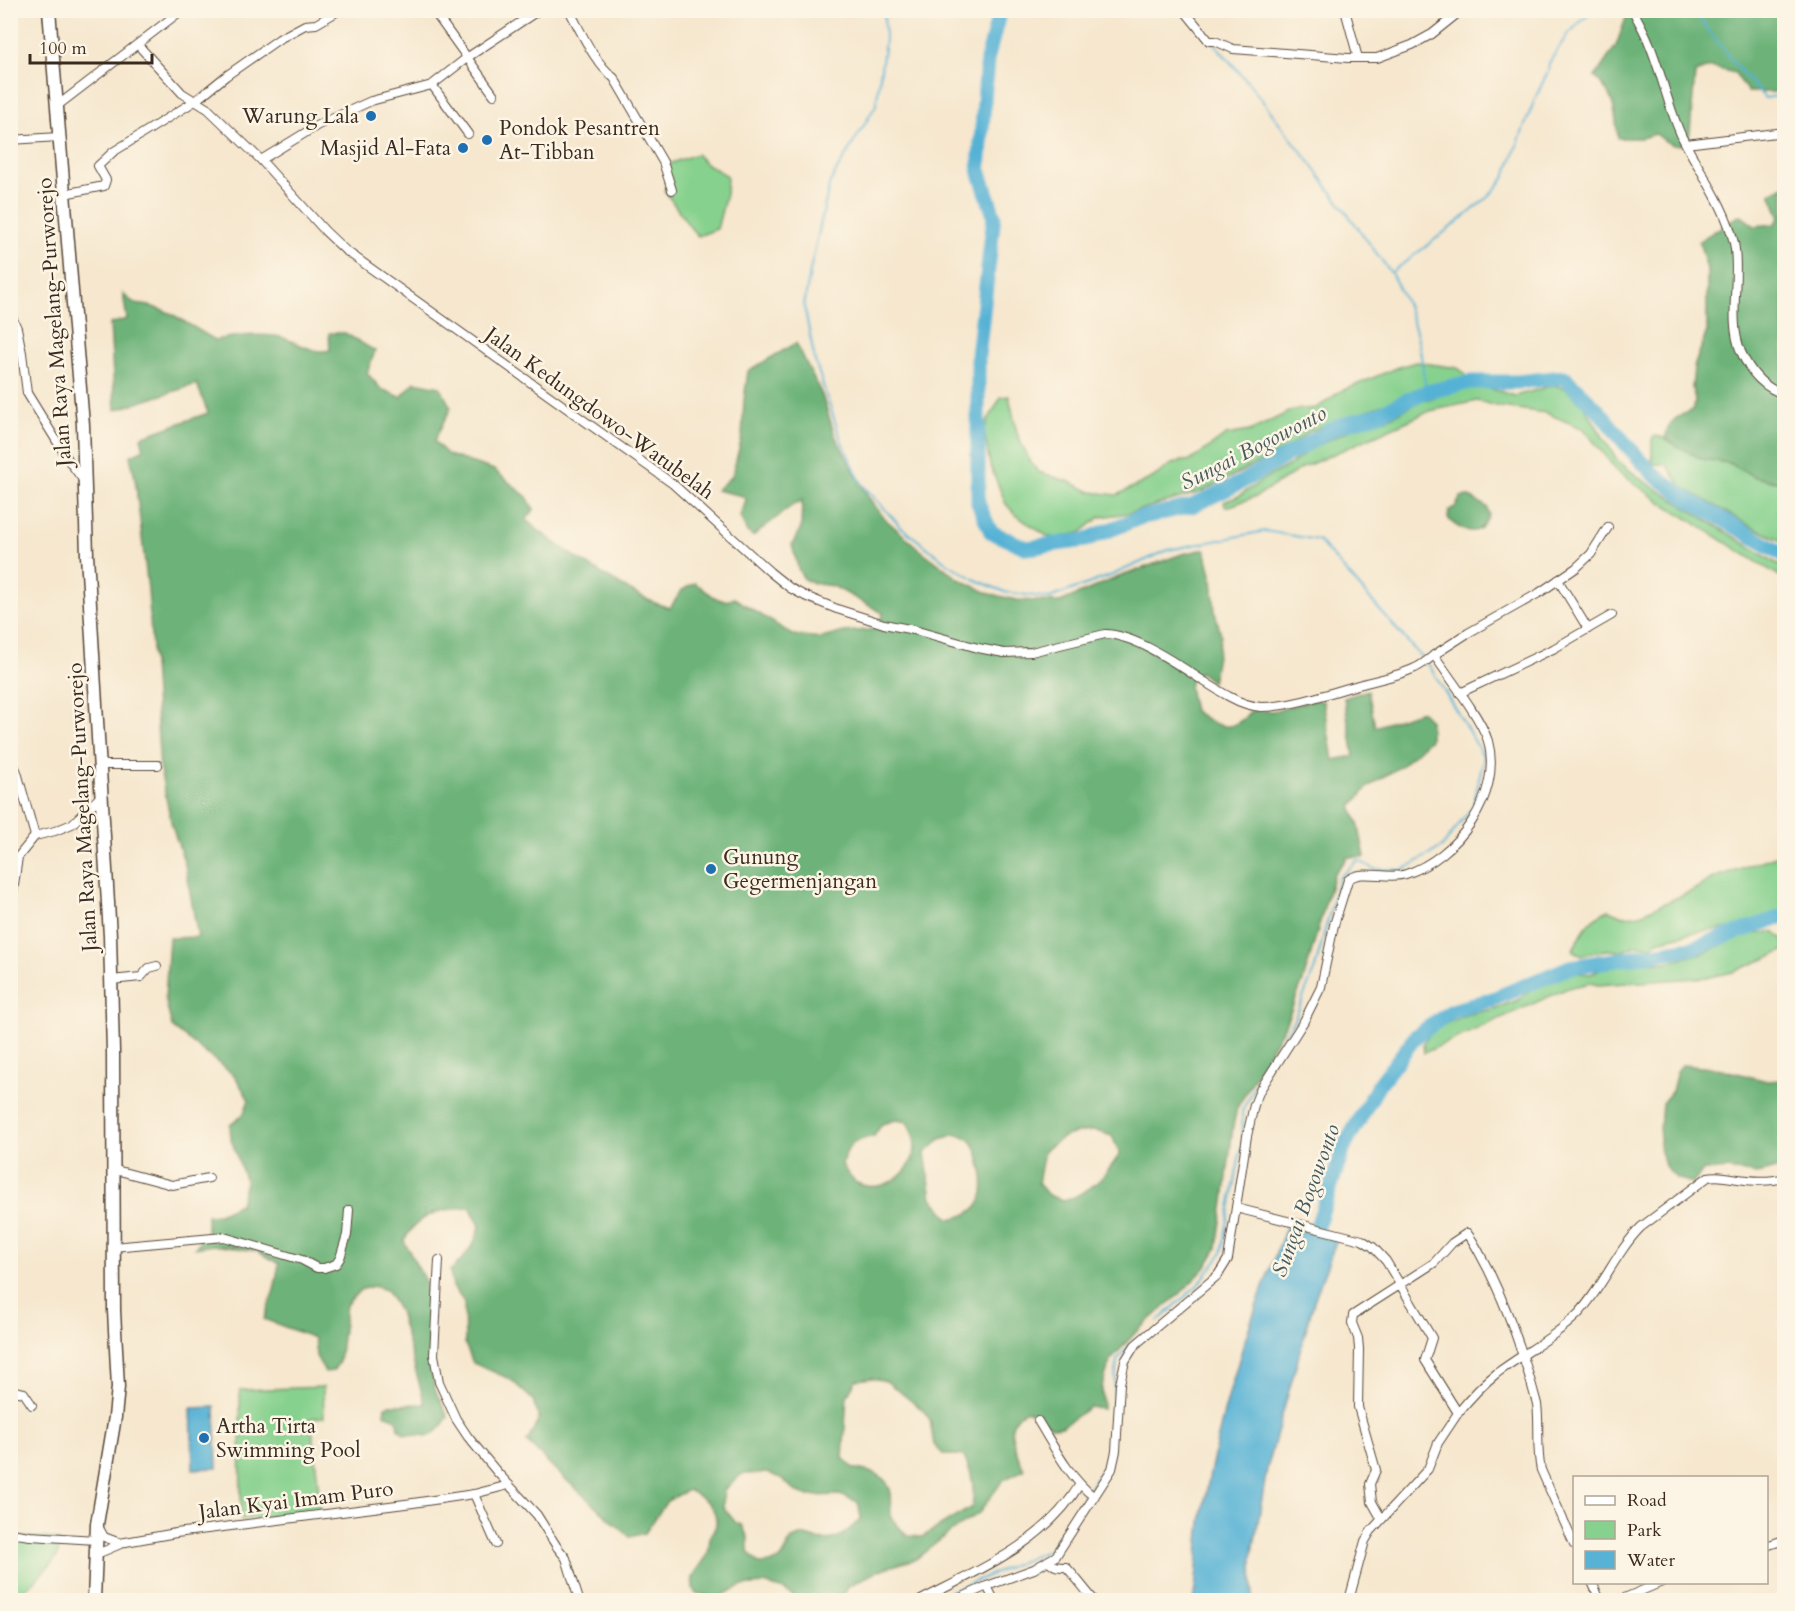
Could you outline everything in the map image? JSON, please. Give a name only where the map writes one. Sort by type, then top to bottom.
[{"type":"main road","name":"Jalan Raya Magelang-Purworejo","points":[[48,10],[83,425],[87,555],[111,980],[114,1311],[118,1387],[97,1524],[94,1600]]},
{"type":"street","points":[[56,106],[182,10]]},
{"type":"street","points":[[64,194],[104,186],[106,180],[98,166],[113,152],[195,101],[279,39],[305,25],[316,24],[340,10]]},
{"type":"street","points":[[433,10],[494,95]]},
{"type":"street","points":[[261,160],[318,125],[361,105],[432,85],[468,57],[539,10]]},
{"type":"street","points":[[568,10],[583,37],[614,78],[663,162],[672,190]]},
{"type":"street","points":[[1184,10],[1212,41],[1233,49],[1358,58],[1377,58],[1412,45],[1448,24],[1462,10]]},
{"type":"street","points":[[1345,10],[1358,58]]},
{"type":"street","points":[[1633,10],[1649,43],[1686,144],[1723,208],[1734,246],[1736,336],[1741,351],[1759,381],[1774,391],[1785,394]]},
{"type":"street","name":"Jalan Kedungdowo-Watubelah","points":[[138,45],[182,93],[208,109],[261,160],[345,250],[673,484],[790,588],[837,609],[884,624],[1004,653],[1031,651],[1105,634],[1115,634],[1178,665],[1230,697],[1261,707],[1336,692],[1416,668],[1468,633],[1558,580],[1591,554],[1608,527]]},
{"type":"street","points":[[432,85],[468,134]]},
{"type":"street","points":[[1686,144],[1785,132]]},
{"type":"street","points":[[10,140],[59,137]]},
{"type":"street","points":[[10,312],[17,328],[27,393],[69,461],[85,481]]},
{"type":"street","points":[[1558,580],[1588,629]]},
{"type":"street","points":[[1460,693],[1553,649],[1611,615]]},
{"type":"street","points":[[956,1600],[1034,1569],[1059,1551],[1112,1469],[1115,1459],[1118,1396],[1128,1355],[1135,1345],[1218,1275],[1230,1251],[1247,1136],[1254,1105],[1260,1090],[1304,1020],[1321,987],[1334,925],[1348,880],[1352,876],[1361,874],[1398,877],[1426,867],[1444,854],[1465,830],[1483,802],[1489,777],[1488,741],[1460,693],[1432,657]]},
{"type":"street","points":[[10,758],[17,772],[35,836]]},
{"type":"street","points":[[99,765],[158,765]]},
{"type":"street","points":[[10,913],[14,858],[35,836],[72,824],[102,795]]},
{"type":"street","points":[[111,980],[141,977],[149,968],[157,966]]},
{"type":"street","points":[[112,1169],[172,1185],[209,1178]]},
{"type":"street","points":[[1349,1600],[1365,1541],[1381,1518],[1428,1469],[1438,1443],[1458,1413],[1483,1386],[1554,1335],[1578,1313],[1600,1287],[1632,1235],[1708,1177],[1720,1174],[1729,1178],[1761,1182],[1785,1178]]},
{"type":"street","points":[[1236,1208],[1362,1240],[1380,1253],[1433,1341],[1425,1360],[1458,1413]]},
{"type":"street","points":[[113,1247],[224,1237],[302,1260],[317,1268],[324,1268],[336,1263],[340,1258],[347,1235],[349,1210]]},
{"type":"street","points":[[10,1222],[10,1258]]},
{"type":"street","points":[[1381,1518],[1372,1502],[1370,1484],[1376,1468],[1358,1407],[1359,1349],[1352,1319],[1355,1313],[1434,1263],[1452,1243],[1468,1233],[1498,1291],[1522,1356],[1537,1404],[1538,1460],[1573,1540]]},
{"type":"street","points":[[440,1260],[434,1355],[439,1382],[456,1419],[468,1437],[537,1515],[566,1558],[579,1600]]},
{"type":"street","points":[[10,1390],[24,1393],[32,1405]]},
{"type":"street","points":[[1038,1420],[1065,1465],[1081,1486],[1093,1496]]},
{"type":"street","name":"Jalan Kyai Imam Puro","points":[[97,1524],[107,1539],[128,1542],[474,1494],[509,1485]]},
{"type":"street","points":[[921,1600],[982,1569],[1024,1543],[1061,1512],[1081,1486]]},
{"type":"street","points":[[474,1494],[496,1544]]},
{"type":"street","points":[[10,1533],[96,1540]]},
{"type":"street","points":[[1768,1546],[1785,1540]]},
{"type":"street","points":[[97,1554],[128,1542]]},
{"type":"street","points":[[1049,1560],[1052,1565],[1066,1568],[1094,1600]]},
{"type":"street","points":[[1593,1584],[1600,1600]]},
{"type":"street","points":[[1620,1600],[1657,1584]]},
{"type":"street","points":[[987,1586],[994,1600]]},
{"type":"green space","points":[[1633,11],[1784,11],[1784,83],[1775,92],[1748,92],[1735,73],[1711,67],[1695,73],[1687,143],[1670,144],[1656,134],[1641,138],[1618,138],[1615,112],[1610,98],[1595,77],[1616,46],[1626,18]]},
{"type":"green space","points":[[696,154],[705,163],[727,176],[726,194],[717,229],[698,236],[664,190],[671,190],[666,165]]},
{"type":"green space","points":[[1784,186],[1784,483],[1755,477],[1729,463],[1702,459],[1666,440],[1666,433],[1674,420],[1694,409],[1695,399],[1692,388],[1694,367],[1707,331],[1707,269],[1699,241],[1740,215],[1755,226],[1775,224],[1780,217],[1770,193]]},
{"type":"green space","points":[[123,294],[135,304],[170,313],[215,340],[245,336],[276,336],[310,349],[323,351],[330,350],[329,333],[345,333],[375,351],[367,373],[381,389],[401,397],[415,382],[440,387],[451,408],[434,441],[448,455],[494,470],[527,497],[534,510],[526,520],[571,554],[638,595],[670,608],[682,590],[695,583],[719,599],[734,598],[793,635],[822,638],[844,632],[878,629],[883,613],[833,586],[805,580],[799,571],[792,545],[801,528],[802,500],[753,536],[747,532],[740,516],[746,500],[743,496],[716,490],[732,476],[742,437],[748,371],[796,343],[822,395],[835,436],[869,498],[884,518],[919,549],[959,579],[990,594],[1017,600],[1060,602],[1116,578],[1182,554],[1205,549],[1221,635],[1212,682],[1200,672],[1191,679],[1189,687],[1194,711],[1217,724],[1230,726],[1243,719],[1251,711],[1273,711],[1314,700],[1323,701],[1333,760],[1354,756],[1344,698],[1368,690],[1375,727],[1421,711],[1430,720],[1430,739],[1401,766],[1368,787],[1351,807],[1358,823],[1365,857],[1348,857],[1334,873],[1303,981],[1285,1025],[1237,1108],[1217,1248],[1206,1267],[1182,1292],[1136,1332],[1110,1361],[1102,1387],[1103,1409],[1090,1407],[1062,1426],[1053,1427],[1027,1410],[1019,1415],[1014,1421],[1012,1436],[1024,1470],[1003,1480],[979,1513],[916,1559],[882,1569],[848,1586],[842,1600],[800,1600],[784,1590],[764,1584],[741,1586],[721,1596],[711,1597],[695,1593],[693,1577],[708,1553],[710,1537],[716,1526],[714,1512],[708,1503],[688,1490],[667,1501],[645,1533],[630,1537],[527,1442],[539,1419],[533,1400],[510,1379],[473,1363],[465,1344],[464,1302],[453,1287],[450,1271],[468,1251],[478,1233],[480,1226],[470,1207],[440,1211],[423,1218],[404,1241],[426,1283],[430,1363],[435,1390],[448,1417],[430,1436],[405,1434],[399,1429],[397,1419],[384,1414],[385,1406],[389,1405],[425,1404],[399,1311],[386,1290],[373,1286],[360,1290],[346,1305],[339,1362],[333,1371],[325,1372],[316,1356],[314,1338],[264,1319],[274,1290],[279,1264],[257,1251],[213,1245],[195,1248],[207,1232],[207,1215],[219,1214],[240,1204],[246,1182],[231,1139],[230,1125],[243,1115],[249,1100],[235,1076],[172,1027],[165,998],[169,938],[198,937],[185,864],[172,826],[160,769],[148,589],[135,478],[130,456],[144,449],[141,437],[208,413],[197,384],[115,410],[110,324],[127,319]],"holes":[[[896,1120],[908,1122],[915,1146],[911,1162],[899,1176],[884,1185],[866,1186],[857,1183],[842,1165],[846,1152],[852,1144],[874,1136],[882,1124]],[[1087,1131],[1112,1136],[1120,1154],[1103,1177],[1083,1192],[1065,1201],[1048,1195],[1038,1183],[1044,1151],[1068,1135]],[[956,1134],[972,1142],[979,1157],[984,1183],[981,1200],[977,1206],[971,1212],[950,1219],[932,1198],[925,1153],[941,1139]],[[872,1378],[886,1381],[924,1411],[930,1420],[934,1445],[944,1455],[963,1455],[972,1480],[974,1493],[972,1507],[922,1537],[907,1536],[891,1518],[890,1489],[885,1480],[874,1473],[853,1468],[843,1458],[847,1396],[856,1380]],[[766,1473],[781,1478],[795,1491],[809,1496],[840,1495],[858,1502],[861,1518],[841,1536],[820,1540],[802,1535],[790,1540],[780,1559],[773,1563],[759,1564],[748,1552],[748,1538],[742,1525],[736,1523],[723,1507],[724,1490],[742,1474]]]},
{"type":"green space","points":[[1416,362],[1458,368],[1467,376],[1462,380],[1439,384],[1311,431],[1285,449],[1203,491],[1129,513],[1100,517],[1080,533],[1055,538],[1047,536],[1017,516],[1006,504],[990,465],[984,430],[1001,397],[1009,396],[1017,433],[1033,466],[1039,472],[1091,492],[1117,495],[1152,478],[1172,464],[1190,461],[1226,435],[1250,431],[1293,410],[1316,408],[1339,392]]},
{"type":"green space","points":[[1554,385],[1565,388],[1585,407],[1617,460],[1642,480],[1784,568],[1784,579],[1656,499],[1616,470],[1584,429],[1546,413],[1477,401],[1430,411],[1302,468],[1257,496],[1225,506],[1224,502],[1239,496],[1290,465],[1309,450],[1357,426],[1389,418],[1416,403],[1466,387],[1488,388],[1515,396]]},
{"type":"green space","points":[[1655,436],[1666,438],[1702,459],[1729,463],[1770,481],[1784,483],[1784,542],[1750,526],[1682,487],[1667,465],[1652,462],[1652,439]]},
{"type":"green space","points":[[1468,496],[1487,507],[1489,515],[1482,527],[1472,531],[1463,529],[1448,518],[1449,511],[1456,506],[1461,497]]},
{"type":"green space","points":[[1784,853],[1783,909],[1759,921],[1740,927],[1695,932],[1658,941],[1652,946],[1635,946],[1621,951],[1606,950],[1583,955],[1572,951],[1590,922],[1609,910],[1623,916],[1638,915],[1692,891],[1713,878]]},
{"type":"green space","points":[[1774,932],[1784,939],[1784,951],[1733,972],[1710,977],[1598,985],[1590,983],[1568,988],[1424,1053],[1423,1043],[1435,1028],[1466,1015],[1518,1000],[1539,984],[1568,972],[1591,974],[1607,965],[1635,961],[1666,962],[1706,952],[1744,934]]},
{"type":"green space","points":[[1682,1065],[1721,1069],[1767,1081],[1784,1080],[1784,1167],[1757,1174],[1728,1169],[1703,1171],[1693,1183],[1676,1178],[1665,1166],[1659,1144],[1662,1103],[1672,1091],[1677,1071]]},
{"type":"green space","points":[[323,1387],[324,1417],[311,1418],[321,1512],[241,1520],[240,1390]]},
{"type":"green space","points":[[10,1535],[23,1538],[49,1538],[60,1542],[57,1557],[33,1583],[11,1598]]},
{"type":"water","points":[[1287,1226],[1337,1239],[1315,1298],[1267,1469],[1252,1558],[1253,1600],[1193,1600],[1201,1521],[1227,1401],[1260,1295]]},
{"type":"water","name":"Artha Tirta Swimming Pool","points":[[215,1407],[217,1468],[193,1469],[191,1408]]},
{"type":"waterway","points":[[884,10],[885,40],[876,105],[830,182],[804,305],[815,361],[841,440],[862,484],[901,527],[947,563],[976,580],[1005,592],[1049,598],[1110,576],[1168,550],[1265,531],[1318,540],[1430,667],[1484,757],[1473,806],[1442,847],[1403,870],[1374,869],[1358,860],[1339,878],[1315,968],[1294,1020],[1242,1111],[1243,1137],[1222,1253],[1198,1285],[1158,1321]]},
{"type":"waterway","name":"Sungai Bogowonto","points":[[1000,10],[987,60],[979,170],[994,216],[978,356],[978,503],[991,532],[1027,548],[1085,540],[1139,518],[1192,506],[1240,483],[1338,426],[1379,414],[1426,392],[1471,382],[1518,382],[1564,377],[1597,409],[1653,474],[1686,498],[1784,555]]},
{"type":"waterway","points":[[1426,392],[1416,330],[1391,273],[1468,214],[1490,195],[1505,177],[1548,71],[1549,63],[1567,35],[1593,10]]},
{"type":"waterway","points":[[1690,10],[1765,98],[1784,95]]},
{"type":"waterway","points":[[1214,43],[1251,86],[1391,273]]},
{"type":"waterway","name":"Sungai Bogowonto","points":[[1311,1244],[1344,1147],[1378,1086],[1416,1036],[1452,1011],[1493,999],[1570,967],[1692,948],[1784,916]]},
{"type":"waterway","points":[[1089,1489],[1107,1462],[1117,1360],[1135,1340]]},
{"type":"waterway","points":[[930,1600],[1049,1550],[1086,1494]]},
{"type":"place","name":"Warung Lala","points":[[371,116]]},
{"type":"place","name":"Pondok Pesantren At-Tibban","points":[[487,140]]},
{"type":"place","name":"Masjid Al-Fata","points":[[463,148]]},
{"type":"place","name":"Gunung Gegermenjangan","points":[[711,869]]},
{"type":"place","name":"Artha Tirta Swimming Pool","points":[[204,1438]]}]
